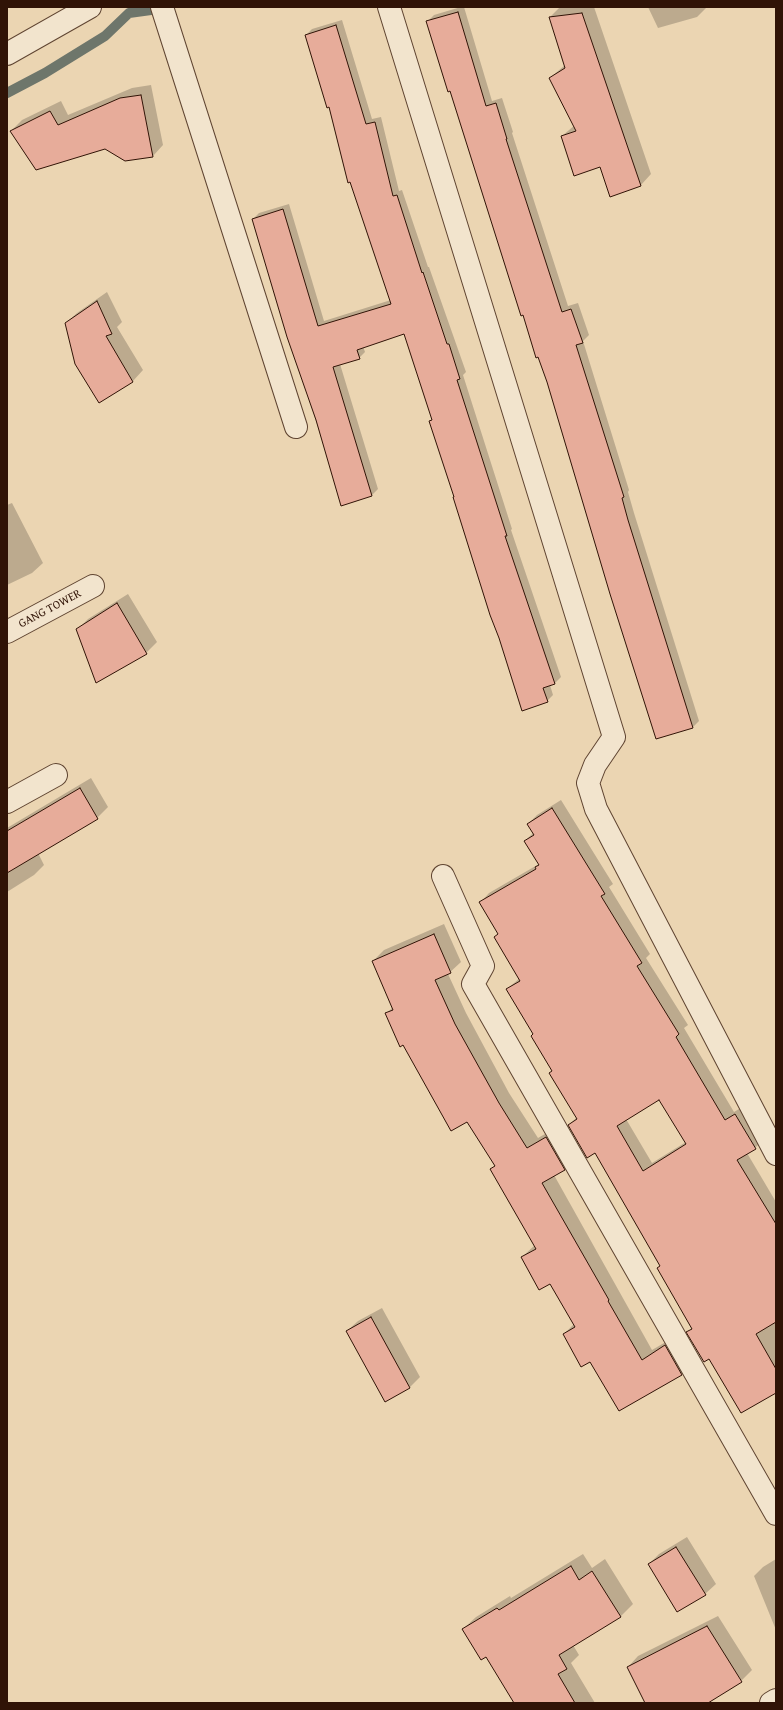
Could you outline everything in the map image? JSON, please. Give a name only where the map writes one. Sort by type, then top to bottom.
[{"type":"street","points":[[7,54],[90,7]]},
{"type":"street","points":[[162,7],[296,427]]},
{"type":"street","points":[[389,7],[614,737],[595,765],[588,783],[596,809],[776,1154]]},
{"type":"street","name":"GANG TOWER","points":[[7,632],[93,586]]},
{"type":"street","points":[[7,802],[56,775]]},
{"type":"street","points":[[443,876],[483,966],[473,984],[776,1514]]},
{"type":"street","points":[[770,1703],[776,1700]]},
{"type":"building","points":[[458,12],[486,106],[496,103],[506,139],[562,312],[571,309],[583,343],[576,345],[624,497],[622,498],[628,520],[693,728],[656,739],[610,594],[547,382],[538,357],[536,358],[523,315],[521,316],[450,91],[448,92],[426,21]]},
{"type":"building","points":[[582,13],[641,186],[610,197],[600,167],[574,176],[561,136],[576,131],[549,78],[565,68],[549,17]]},
{"type":"building","points":[[336,25],[366,124],[375,122],[393,196],[397,195],[422,273],[423,272],[447,344],[449,344],[460,379],[457,380],[507,536],[505,536],[555,684],[543,688],[548,702],[522,711],[429,421],[432,420],[404,334],[357,350],[360,359],[333,367],[372,496],[341,506],[316,420],[287,337],[252,219],[283,209],[318,326],[391,304],[350,182],[348,183],[329,107],[327,108],[305,35]]},
{"type":"building","points":[[141,95],[153,157],[125,161],[105,149],[36,170],[10,131],[50,111],[58,125],[120,98]]},
{"type":"building","points":[[97,301],[112,334],[106,336],[133,382],[99,403],[75,364],[65,323]]},
{"type":"building","points":[[117,603],[147,654],[96,683],[76,629]]},
{"type":"building","points":[[80,788],[98,819],[7,873],[7,831]]},
{"type":"building","points":[[552,808],[605,894],[601,896],[642,963],[637,966],[679,1034],[676,1037],[725,1120],[735,1114],[756,1149],[737,1160],[776,1224],[776,1322],[756,1334],[776,1369],[776,1393],[741,1413],[709,1359],[704,1362],[686,1332],[692,1329],[657,1268],[660,1266],[595,1153],[587,1158],[568,1125],[577,1119],[549,1073],[552,1071],[531,1036],[533,1034],[506,989],[520,981],[494,937],[498,934],[479,902],[536,869],[535,867],[539,865],[524,841],[534,835],[527,824]],"holes":[[[659,1100],[686,1144],[643,1171],[617,1126]]]},
{"type":"building","points":[[434,934],[451,973],[435,980],[455,1024],[499,1103],[527,1148],[546,1137],[565,1170],[542,1183],[609,1300],[608,1301],[642,1360],[665,1345],[682,1375],[619,1411],[590,1362],[581,1367],[563,1334],[575,1327],[550,1284],[539,1290],[521,1257],[536,1249],[490,1169],[495,1166],[467,1122],[451,1131],[403,1045],[400,1047],[385,1013],[393,1010],[372,961]]},
{"type":"building","points":[[371,1317],[410,1388],[385,1402],[346,1331]]},
{"type":"building","points":[[676,1547],[706,1595],[677,1612],[648,1564]]},
{"type":"building","points":[[571,1566],[579,1580],[592,1571],[621,1617],[559,1655],[567,1669],[558,1674],[575,1703],[514,1703],[486,1657],[481,1660],[462,1629],[497,1608],[499,1610]]},
{"type":"building","points":[[707,1626],[742,1682],[708,1703],[645,1703],[627,1667]]},
{"type":"waterway","points":[[7,93],[45,73],[105,36],[129,13],[151,10]]}]
